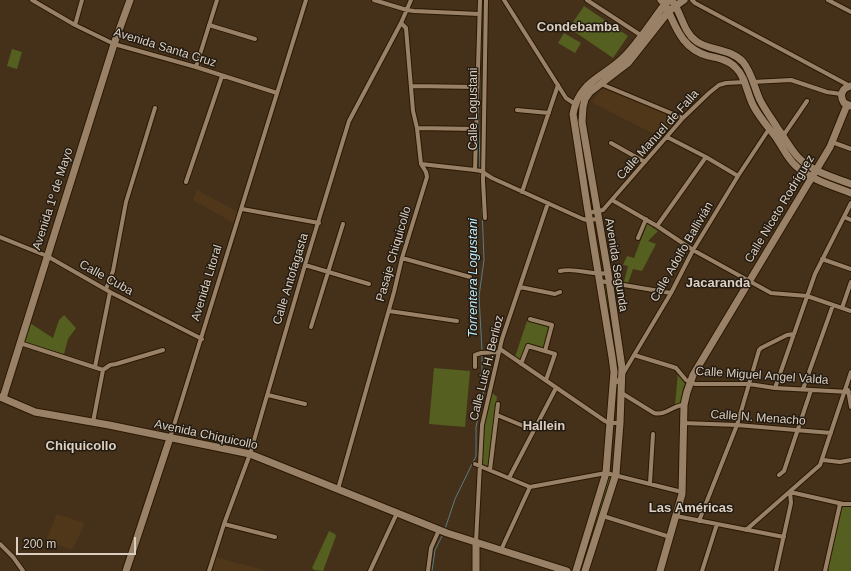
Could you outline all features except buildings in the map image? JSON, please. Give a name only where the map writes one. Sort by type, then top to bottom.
[{"type":"main road","name":"Avenida 1º de Mayo","points":[[1,400],[114,44],[130,0]]},
{"type":"main road","name":"Avenida Segunda","points":[[585,571],[616,474],[622,368],[608,273],[582,122],[582,114],[585,99],[590,92],[628,63],[669,2],[684,0]]},
{"type":"main road","points":[[669,2],[668,11],[684,42],[700,52],[720,58],[732,64],[749,82],[798,157],[808,165],[814,173],[851,193]]},
{"type":"main road","points":[[669,2],[685,29],[695,40],[702,44],[726,52],[741,60],[746,66],[752,105],[796,166],[851,184]]},
{"type":"main road","name":"Avenida Segunda","points":[[576,571],[606,472],[612,393],[612,357],[574,121],[575,104],[581,93],[591,81],[622,59],[644,38],[668,11]]},
{"type":"main road","points":[[841,94],[850,86]]},
{"type":"main road","name":"Calle Niceto Rodríguez","points":[[660,571],[682,492],[684,405],[690,382],[832,142],[849,105],[841,99],[841,94]]},
{"type":"main road","name":"Avenida Chiquicollo","points":[[1,400],[34,412],[93,422],[250,454],[442,531],[564,571]]},
{"type":"main road","name":"Avenida Litoral","points":[[126,571],[170,438]]},
{"type":"main road","points":[[476,543],[476,571]]},
{"type":"street","name":"Avenida Santa Cruz","points":[[32,0],[75,25],[114,44],[196,67],[277,93]]},
{"type":"street","points":[[75,25],[82,0]]},
{"type":"street","points":[[196,67],[217,0]]},
{"type":"street","name":"Avenida Litoral","points":[[170,438],[202,339],[306,0]]},
{"type":"street","points":[[374,0],[407,10],[479,14]]},
{"type":"street","name":"Calle Antofagasta","points":[[208,571],[250,454],[349,121],[401,23],[411,0]]},
{"type":"street","name":"Calle Logustani","points":[[480,0],[476,129],[484,218]]},
{"type":"street","name":"Calle Logustani","points":[[480,171],[486,0]]},
{"type":"street","points":[[504,0],[566,98],[575,104]]},
{"type":"street","points":[[587,0],[644,38]]},
{"type":"street","points":[[692,0],[695,3],[850,86]]},
{"type":"street","points":[[828,0],[851,12]]},
{"type":"street","name":"Pasaje Chiquicollo","points":[[338,489],[389,311],[402,258],[427,177],[421,164],[417,128],[413,111],[406,28],[401,23]]},
{"type":"street","points":[[209,25],[255,39]]},
{"type":"street","points":[[186,182],[222,76]]},
{"type":"street","name":"Calle Manuel de Falla","points":[[589,216],[597,215],[603,210],[683,118],[719,85],[726,83],[791,80],[827,92],[841,94]]},
{"type":"street","points":[[601,84],[683,118]]},
{"type":"street","points":[[522,192],[558,85]]},
{"type":"street","points":[[412,86],[477,87]]},
{"type":"street","points":[[783,136],[807,101]]},
{"type":"street","points":[[95,367],[108,290],[126,202],[154,108]]},
{"type":"street","points":[[517,110],[549,113]]},
{"type":"street","points":[[417,128],[476,129]]},
{"type":"street","name":"Calle Adolfo Ballivián","points":[[621,377],[693,250],[738,176],[769,129]]},
{"type":"street","points":[[667,137],[706,157],[738,176]]},
{"type":"street","points":[[832,142],[851,149]]},
{"type":"street","points":[[611,143],[645,162]]},
{"type":"street","points":[[657,226],[706,157]]},
{"type":"street","points":[[421,164],[480,171],[522,192],[587,220],[589,216],[597,215]]},
{"type":"street","points":[[612,200],[646,219],[693,250],[771,293],[807,296],[851,311]]},
{"type":"street","name":"Calle Luis H. Berlioz","points":[[476,543],[482,424],[499,351],[548,203]]},
{"type":"street","points":[[775,388],[815,274],[851,203]]},
{"type":"street","points":[[242,209],[319,222]]},
{"type":"street","points":[[844,217],[851,220]]},
{"type":"street","points":[[638,238],[646,219]]},
{"type":"street","points":[[312,327],[343,224]]},
{"type":"street","name":"Calle Cuba","points":[[0,237],[47,256],[202,339]]},
{"type":"street","points":[[402,258],[470,277]]},
{"type":"street","points":[[822,259],[851,269]]},
{"type":"street","points":[[305,265],[369,284]]},
{"type":"street","points":[[560,271],[567,269],[609,281],[670,293]]},
{"type":"street","points":[[599,278],[608,273]]},
{"type":"street","points":[[842,308],[851,282]]},
{"type":"street","points":[[520,287],[555,294],[560,292]]},
{"type":"street","points":[[803,389],[833,305]]},
{"type":"street","points":[[389,311],[457,321]]},
{"type":"street","points":[[530,319],[552,325],[545,351]]},
{"type":"street","points":[[699,521],[737,425],[759,350],[787,335],[794,334]]},
{"type":"street","points":[[20,343],[103,370]]},
{"type":"street","points":[[522,364],[528,346],[555,354],[546,380]]},
{"type":"street","points":[[93,422],[103,370],[110,365],[163,350]]},
{"type":"street","points":[[475,367],[475,355],[499,351],[522,364],[586,409],[609,423],[620,423]]},
{"type":"street","name":"Calle Miguel Angel Valda","points":[[634,355],[676,368],[686,380],[695,384],[749,384],[775,388],[846,392]]},
{"type":"street","points":[[746,530],[820,465],[849,383],[851,372]]},
{"type":"street","points":[[612,382],[617,382],[621,377]]},
{"type":"street","points":[[508,478],[556,388]]},
{"type":"street","points":[[779,475],[784,471],[811,390]]},
{"type":"street","points":[[612,393],[621,392],[654,413],[659,414],[679,405],[684,405]]},
{"type":"street","points":[[846,392],[851,407]]},
{"type":"street","points":[[268,395],[305,404]]},
{"type":"street","points":[[490,470],[498,404]]},
{"type":"street","points":[[497,415],[534,430]]},
{"type":"street","name":"Calle N. Menacho","points":[[684,422],[831,433]]},
{"type":"street","points":[[650,483],[653,434]]},
{"type":"street","points":[[823,460],[840,462],[851,460]]},
{"type":"street","points":[[475,464],[530,488],[606,472],[682,492]]},
{"type":"street","points":[[501,550],[530,488]]},
{"type":"street","points":[[790,492],[840,504],[851,504]]},
{"type":"street","points":[[776,571],[791,503],[790,492]]},
{"type":"street","points":[[825,571],[840,504]]},
{"type":"street","points":[[370,571],[397,513]]},
{"type":"street","points":[[603,516],[670,537]]},
{"type":"street","points":[[676,516],[784,537]]},
{"type":"street","points":[[224,524],[275,537]]},
{"type":"street","points":[[702,571],[717,524]]},
{"type":"street","points":[[428,571],[431,548],[442,531]]},
{"type":"street","points":[[0,544],[13,557],[23,571]]},
{"type":"shaded area","points":[[605,89],[676,118],[677,121],[662,138],[591,102],[601,90]]},
{"type":"shaded area","points":[[197,190],[238,212],[234,223],[193,200]]},
{"type":"shaded area","points":[[57,514],[82,522],[84,526],[72,550],[46,540]]},
{"type":"shaded area","points":[[216,557],[237,563],[268,571],[211,571]]},
{"type":"green space","points":[[584,6],[628,36],[613,58],[569,28]]},
{"type":"green space","points":[[564,33],[581,43],[575,53],[558,43]]},
{"type":"green space","points":[[12,49],[22,52],[17,69],[7,66]]},
{"type":"green space","points":[[647,224],[658,231],[648,241],[656,244],[642,271],[633,269],[628,283],[624,282],[628,266],[623,265],[627,256],[634,258]]},
{"type":"green space","points":[[603,283],[606,283],[619,366],[619,376],[615,376]]},
{"type":"green space","points":[[64,315],[76,328],[68,339],[64,354],[24,343],[30,323],[53,338],[59,320]]},
{"type":"green space","points":[[527,321],[548,326],[549,329],[544,347],[542,348],[527,345],[520,361],[515,357]]},
{"type":"green space","points":[[434,368],[470,371],[465,427],[429,424]]},
{"type":"green space","points":[[678,372],[685,384],[681,402],[675,405]]},
{"type":"green space","points":[[491,392],[497,397],[489,466],[487,467],[482,466],[483,427]]},
{"type":"green space","points":[[609,476],[612,477],[583,571],[579,571]]},
{"type":"green space","points":[[843,507],[851,507],[851,571],[829,571],[828,568],[841,510]]},
{"type":"green space","points":[[329,531],[336,536],[323,571],[314,570],[312,568]]},
{"type":"waterway","name":"Torrentera Logustani","points":[[480,169],[479,128],[482,0]]},
{"type":"waterway","points":[[674,14],[682,33]]},
{"type":"waterway","points":[[689,41],[701,48],[732,58],[741,66],[750,82],[759,107],[774,130]]},
{"type":"waterway","points":[[789,152],[809,171],[851,189]]},
{"type":"waterway","name":"Torrentera Logustani","points":[[480,172],[482,191]]},
{"type":"waterway","name":"Torrentera Logustani","points":[[482,208],[484,260],[479,296],[482,351]]},
{"type":"waterway","name":"Torrentera Logustani","points":[[445,529],[455,499],[476,456],[476,427],[485,385],[482,374],[482,354]]},
{"type":"waterway","name":"Torrentera Logustani","points":[[432,571],[435,550],[443,534]]},
{"type":"district","name":"Condebamba","points":[[578,27]]},
{"type":"district","name":"Jacaranda","points":[[718,283]]},
{"type":"district","name":"Hallein","points":[[544,426]]},
{"type":"district","name":"Chiquicollo","points":[[81,446]]},
{"type":"district","name":"Las Américas","points":[[691,508]]}]
